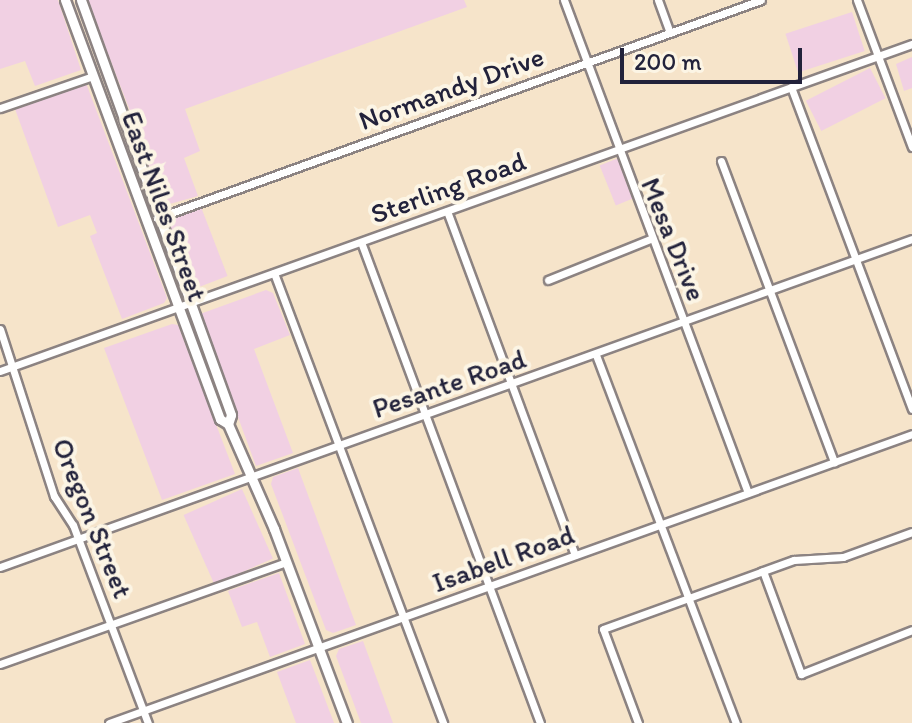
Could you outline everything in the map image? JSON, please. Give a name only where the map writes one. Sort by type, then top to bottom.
[{"type":"main road","name":"East Niles Street","points":[[65,0],[128,169],[231,415],[228,424],[286,562],[347,723]]},
{"type":"main road","name":"East Niles Street","points":[[81,0],[157,218],[184,306]]},
{"type":"main road","points":[[93,76],[99,78],[125,131]]},
{"type":"main road","points":[[128,169],[152,217],[157,218]]},
{"type":"street","name":"Mesa Drive","points":[[564,0],[616,151],[748,493]]},
{"type":"street","points":[[658,0],[670,33]]},
{"type":"street","name":"Normandy Drive","points":[[157,218],[761,0]]},
{"type":"street","points":[[857,0],[912,147]]},
{"type":"street","name":"Sterling Road","points":[[0,371],[912,44]]},
{"type":"street","points":[[0,108],[93,76]]},
{"type":"street","points":[[791,87],[912,409]]},
{"type":"street","points":[[721,161],[834,462]]},
{"type":"street","points":[[447,211],[575,555]]},
{"type":"street","points":[[548,280],[650,239]]},
{"type":"street","name":"Pesante Road","points":[[0,567],[912,239]]},
{"type":"street","points":[[361,242],[540,723]]},
{"type":"street","points":[[274,273],[443,723]]},
{"type":"street","name":"Oregon Street","points":[[0,329],[49,482],[79,538],[148,723]]},
{"type":"street","points":[[596,355],[736,723]]},
{"type":"street","name":"Isabell Road","points":[[109,723],[912,434]]},
{"type":"street","points":[[638,723],[603,629],[803,558],[843,557],[912,532]]},
{"type":"street","points":[[0,664],[286,562]]},
{"type":"street","points":[[763,571],[801,674],[912,630]]},
{"type":"shaded area","points":[[0,0],[58,0],[81,70],[35,86],[25,61],[0,69]]},
{"type":"shaded area","points":[[87,0],[464,0],[467,7],[185,109],[200,151],[184,158],[198,196],[159,207],[140,155],[146,152]]},
{"type":"shaded area","points":[[852,12],[865,51],[798,73],[785,34]]},
{"type":"shaded area","points":[[912,57],[912,88],[904,91],[896,64]]},
{"type":"shaded area","points":[[870,68],[885,98],[821,131],[806,101]]},
{"type":"shaded area","points":[[86,83],[167,298],[164,303],[122,319],[90,236],[97,233],[90,215],[58,227],[15,109]]},
{"type":"shaded area","points":[[621,157],[637,197],[616,205],[600,166]]},
{"type":"shaded area","points":[[201,207],[228,276],[194,289],[167,220]]},
{"type":"shaded area","points":[[266,290],[273,293],[290,335],[254,349],[293,453],[256,466],[200,314]]},
{"type":"shaded area","points":[[172,324],[178,325],[235,474],[162,500],[104,348]]},
{"type":"shaded area","points":[[298,468],[356,625],[333,633],[326,630],[271,484],[273,477]]},
{"type":"shaded area","points":[[242,489],[273,558],[214,584],[184,515]]},
{"type":"shaded area","points":[[279,573],[305,644],[270,657],[257,622],[242,627],[228,591]]},
{"type":"shaded area","points":[[363,641],[393,723],[361,723],[336,656],[339,649]]},
{"type":"shaded area","points":[[310,660],[334,723],[296,723],[277,672]]}]
